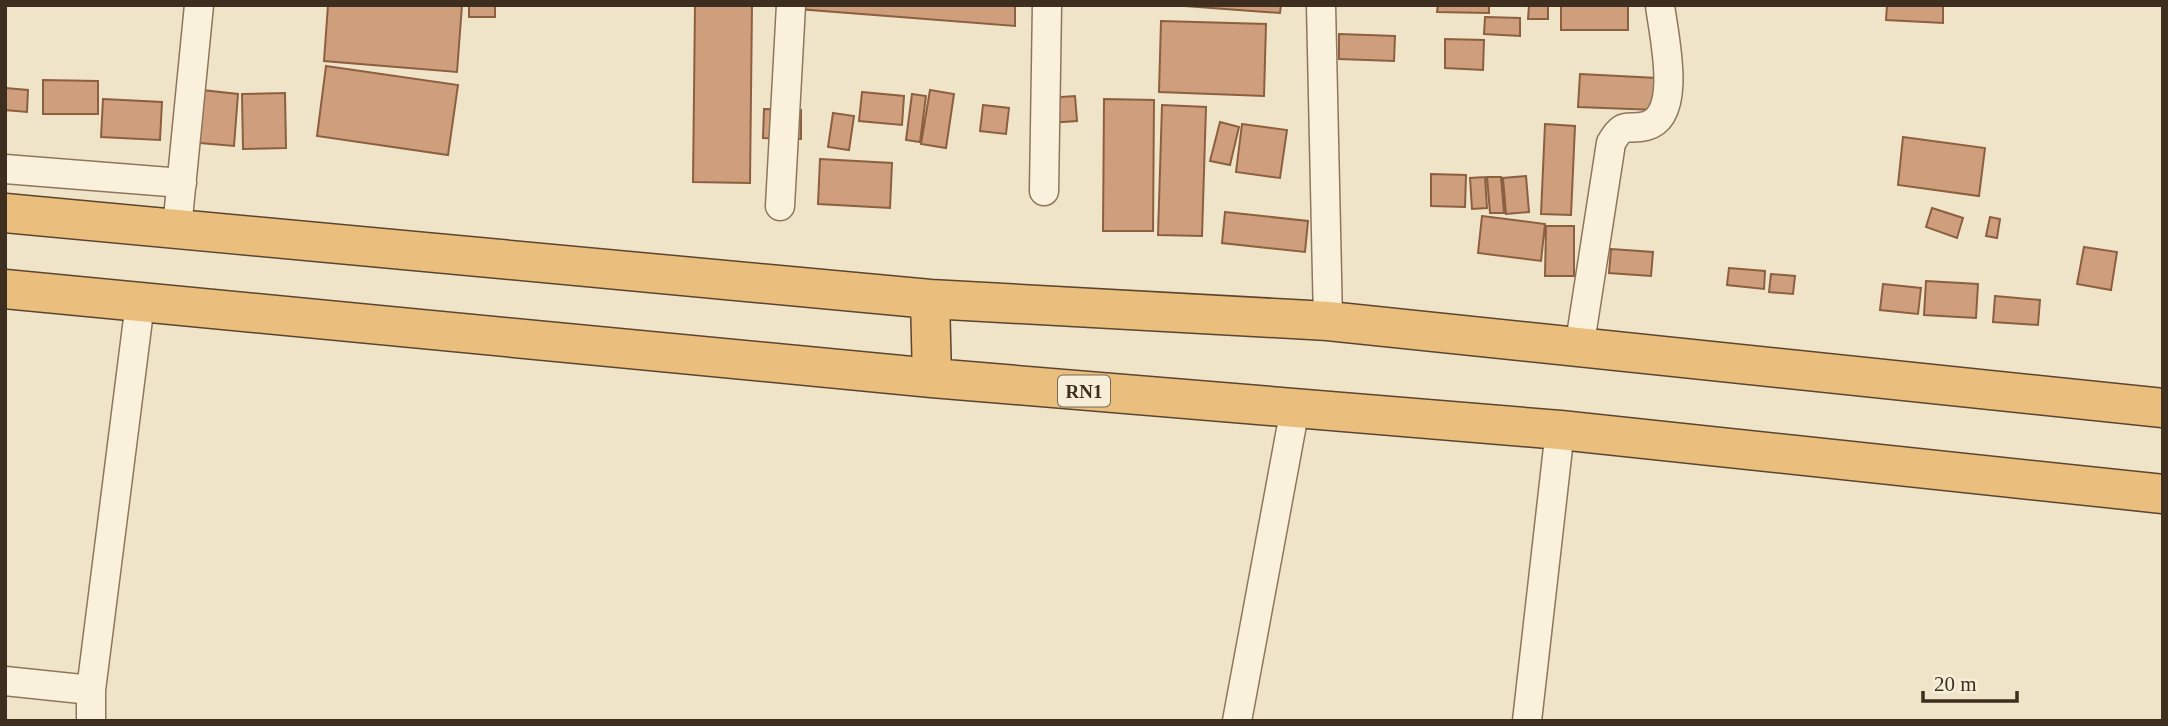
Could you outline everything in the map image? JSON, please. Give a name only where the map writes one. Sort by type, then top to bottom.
[{"type":"highway","points":[[5,213],[930,299],[1328,321],[2163,408]]},
{"type":"highway","name":"RN1","points":[[5,289],[932,378],[1560,430],[2163,494]]},
{"type":"highway","points":[[930,299],[932,378]]},
{"type":"street","points":[[177,228],[199,5]]},
{"type":"street","points":[[780,206],[791,5]]},
{"type":"street","points":[[1044,191],[1046,5]]},
{"type":"street","points":[[1321,5],[1328,321]]},
{"type":"street","points":[[1579,349],[1611,144],[1617,133],[1628,126],[1647,125],[1657,119],[1664,112],[1667,102],[1670,88],[1660,5]]},
{"type":"street","points":[[5,169],[182,183]]},
{"type":"street","points":[[94,720],[91,690],[140,303]]},
{"type":"street","points":[[1237,721],[1295,408]]},
{"type":"street","points":[[1527,721],[1560,430]]},
{"type":"street","points":[[5,681],[91,690]]},
{"type":"building","points":[[328,5],[462,5],[457,72],[324,61]]},
{"type":"building","points":[[469,5],[495,5],[495,17],[469,17]]},
{"type":"building","points":[[695,5],[752,5],[750,183],[693,182]]},
{"type":"building","points":[[799,5],[1015,5],[1015,26],[798,9]]},
{"type":"building","points":[[1171,5],[1281,5],[1280,13]]},
{"type":"building","points":[[1438,5],[1489,5],[1489,13],[1437,12]]},
{"type":"building","points":[[1529,5],[1548,5],[1548,19],[1528,19]]},
{"type":"building","points":[[1561,5],[1628,5],[1628,30],[1561,30]]},
{"type":"building","points":[[1887,5],[1943,5],[1943,23],[1886,20]]},
{"type":"building","points":[[1485,17],[1520,18],[1520,36],[1484,34]]},
{"type":"building","points":[[1161,21],[1266,24],[1264,96],[1159,92]]},
{"type":"building","points":[[1339,34],[1395,36],[1394,61],[1339,59]]},
{"type":"building","points":[[1445,39],[1484,40],[1483,70],[1445,68]]},
{"type":"building","points":[[326,66],[458,85],[448,155],[317,136]]},
{"type":"building","points":[[1580,74],[1657,78],[1656,110],[1578,107]]},
{"type":"building","points":[[43,80],[98,81],[98,114],[43,114]]},
{"type":"building","points":[[5,88],[28,90],[27,112],[5,110]]},
{"type":"building","points":[[193,89],[238,94],[234,146],[189,142]]},
{"type":"building","points":[[930,90],[954,94],[946,148],[921,144]]},
{"type":"building","points":[[862,92],[904,96],[902,125],[859,121]]},
{"type":"building","points":[[285,93],[286,148],[243,149],[242,94]]},
{"type":"building","points":[[912,94],[926,96],[920,142],[906,140]]},
{"type":"building","points":[[1075,96],[1077,121],[1049,123],[1047,98]]},
{"type":"building","points":[[103,99],[162,102],[160,140],[101,137]]},
{"type":"building","points":[[1104,99],[1154,100],[1153,231],[1103,231]]},
{"type":"building","points":[[983,105],[1009,108],[1006,134],[980,131]]},
{"type":"building","points":[[1162,105],[1206,107],[1202,236],[1158,235]]},
{"type":"building","points":[[764,109],[801,110],[801,139],[763,138]]},
{"type":"building","points":[[833,113],[854,116],[849,150],[828,147]]},
{"type":"building","points":[[1220,122],[1239,127],[1230,165],[1210,161]]},
{"type":"building","points":[[1242,124],[1287,130],[1280,178],[1236,172]]},
{"type":"building","points":[[1545,124],[1575,126],[1571,215],[1541,214]]},
{"type":"building","points":[[1903,137],[1985,148],[1979,196],[1898,185]]},
{"type":"building","points":[[820,159],[892,163],[890,208],[818,204]]},
{"type":"building","points":[[1431,174],[1466,175],[1465,207],[1431,206]]},
{"type":"building","points":[[1526,176],[1529,212],[1506,214],[1503,178]]},
{"type":"building","points":[[1485,177],[1487,208],[1472,209],[1470,178]]},
{"type":"building","points":[[1487,177],[1501,177],[1504,213],[1490,213]]},
{"type":"building","points":[[1932,208],[1963,218],[1957,238],[1926,227]]},
{"type":"building","points":[[1225,212],[1308,221],[1305,252],[1222,243]]},
{"type":"building","points":[[1482,216],[1545,224],[1541,261],[1478,253]]},
{"type":"building","points":[[1990,217],[2000,219],[1997,238],[1986,236]]},
{"type":"building","points":[[1546,226],[1574,226],[1574,276],[1545,276]]},
{"type":"building","points":[[2084,247],[2117,252],[2111,290],[2077,284]]},
{"type":"building","points":[[1611,249],[1653,252],[1651,276],[1609,273]]},
{"type":"building","points":[[1729,268],[1765,271],[1764,289],[1727,285]]},
{"type":"building","points":[[1771,274],[1795,276],[1793,294],[1769,292]]},
{"type":"building","points":[[1926,281],[1978,284],[1976,318],[1924,315]]},
{"type":"building","points":[[1883,284],[1921,288],[1918,314],[1880,310]]},
{"type":"building","points":[[1995,296],[2040,300],[2038,325],[1993,322]]}]
